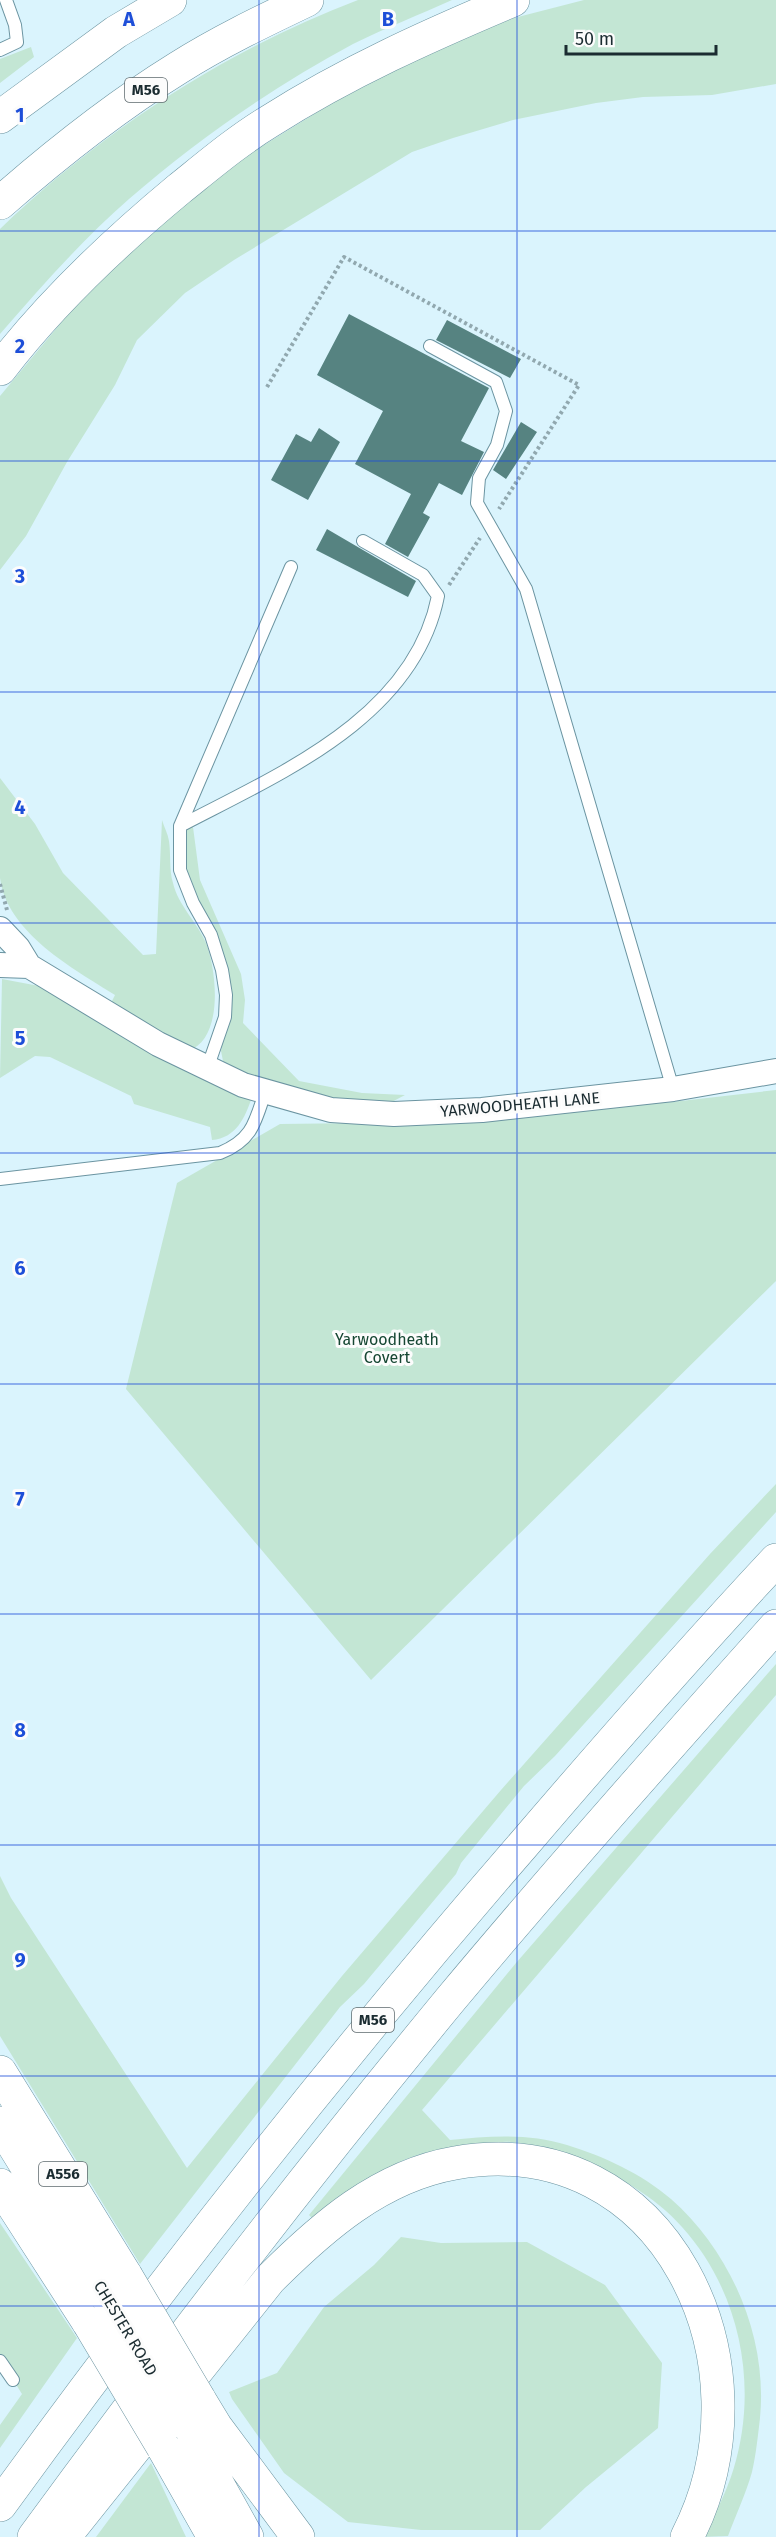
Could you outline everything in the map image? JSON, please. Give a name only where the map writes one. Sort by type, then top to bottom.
[{"type":"highway","points":[[0,117],[116,32],[170,0]]},
{"type":"highway","name":"M56","points":[[0,203],[45,164],[112,112],[178,67],[245,29],[307,0]]},
{"type":"highway","points":[[0,369],[50,309],[91,267],[160,205],[229,148],[334,84],[412,43],[513,0]]},
{"type":"highway","points":[[470,18],[533,0]]},
{"type":"highway","name":"M56","points":[[0,2505],[215,2219],[404,1983],[646,1701],[776,1560]]},
{"type":"highway","name":"M56","points":[[34,2537],[124,2414],[365,2104],[555,1876],[776,1626]]},
{"type":"highway","name":"A556","points":[[0,2072],[108,2299],[191,2410],[247,2537]]},
{"type":"highway","name":"CHESTER ROAD","points":[[0,2123],[108,2299],[163,2447],[214,2537]]},
{"type":"highway","points":[[64,2537],[270,2278],[305,2245],[349,2209],[384,2187],[414,2174],[453,2163],[487,2159],[522,2160],[559,2167],[590,2178],[622,2195],[656,2219],[678,2243],[701,2276],[719,2312],[730,2352],[733,2390],[732,2425],[724,2463],[711,2499],[687,2537]]},
{"type":"highway","name":"CHESTER ROAD","points":[[0,2185],[108,2299]]},
{"type":"highway","name":"A556","points":[[191,2410],[216,2427]]},
{"type":"highway","points":[[216,2427],[231,2466],[272,2537]]},
{"type":"highway","points":[[216,2427],[298,2537]]},
{"type":"street","name":"YARWOODHEATH LANE","points":[[0,929],[18,948],[28,966]]},
{"type":"street","name":"YARWOODHEATH LANE","points":[[0,965],[28,966],[94,1003],[158,1044],[243,1085],[332,1110],[394,1114],[482,1110],[673,1089],[776,1071]]},
{"type":"lane","points":[[0,50],[16,42],[15,24],[6,0]]},
{"type":"lane","points":[[430,346],[496,382],[506,411],[497,445],[479,478],[477,503],[526,588],[673,1089]]},
{"type":"lane","points":[[180,826],[307,757],[352,727],[390,693],[417,652],[433,620],[438,596],[423,575],[363,541]]},
{"type":"lane","points":[[207,1068],[225,1017],[226,995],[222,970],[211,935],[193,903],[180,870],[180,826],[291,567]]},
{"type":"lane","points":[[0,1179],[220,1153],[237,1146],[248,1135],[255,1124],[265,1092]]},
{"type":"lane","points":[[0,2361],[13,2380]]},
{"type":"path","points":[[267,387],[344,257],[579,385],[436,605]]},
{"type":"green space","points":[[358,0],[452,0],[353,44],[265,96],[209,135],[155,177],[95,231],[62,264],[0,334],[0,229],[80,159],[167,97],[261,43]]},
{"type":"green space","points":[[584,0],[776,0],[776,84],[712,95],[643,97],[596,103],[513,120],[453,138],[412,152],[234,260],[185,293],[137,340],[115,385],[67,462],[26,536],[0,570],[0,396],[75,306],[162,222],[248,155],[332,103],[435,50],[514,18]]},
{"type":"green space","points":[[31,47],[34,57],[0,83],[0,59]]},
{"type":"green space","points":[[0,778],[35,824],[63,873],[143,955],[156,954],[162,820],[169,841],[171,873],[175,891],[206,943],[213,970],[215,1003],[208,1033],[200,1044],[188,1051],[111,1003],[115,995],[62,961],[29,932],[15,916],[5,898],[0,878]]},
{"type":"green space","points":[[193,827],[200,880],[241,974],[245,1000],[243,1023],[299,1081],[362,1093],[405,1095],[388,1104],[349,1103],[229,1069],[223,1061],[221,1051],[230,1000],[183,871],[182,831]]},
{"type":"green space","points":[[2,979],[39,986],[252,1097],[243,1119],[233,1131],[212,1140],[210,1127],[134,1104],[131,1096],[50,1057],[35,1056],[0,1078]]},
{"type":"green space","name":"Yarwoodheath Covert","points":[[776,1090],[776,1281],[371,1680],[126,1389],[177,1183],[280,1124],[443,1122],[672,1102]]},
{"type":"green space","points":[[776,1484],[776,1512],[555,1756],[524,1786],[461,1863],[456,1874],[364,1984],[340,2007],[140,2264],[0,2036],[0,1876],[11,1898],[187,2168],[342,1976],[501,1790],[710,1554]]},
{"type":"green space","points":[[776,1664],[776,1695],[422,2110],[450,2140],[524,2137],[553,2141],[608,2160],[635,2174],[660,2190],[692,2220],[728,2270],[751,2327],[758,2357],[761,2388],[760,2418],[752,2472],[728,2536],[700,2537],[721,2501],[736,2462],[743,2421],[744,2379],[738,2338],[726,2298],[707,2261],[682,2227],[660,2206],[620,2179],[577,2159],[536,2146],[502,2142],[443,2149],[412,2157],[373,2176],[312,2218],[309,2215],[516,1963]]},
{"type":"green space","points":[[0,2223],[77,2338],[0,2448],[0,2425],[22,2394],[0,2359]]},
{"type":"green space","points":[[401,2237],[441,2243],[527,2242],[605,2285],[662,2363],[658,2428],[586,2487],[540,2530],[421,2530],[348,2522],[284,2473],[232,2399],[229,2392],[277,2373],[324,2307],[374,2265]]},
{"type":"green space","points":[[151,2463],[186,2537],[96,2537]]},
{"type":"building","points":[[349,314],[489,388],[461,441],[484,452],[462,495],[439,483],[423,513],[430,517],[408,557],[385,544],[411,494],[355,464],[383,411],[317,375]]},
{"type":"building","points":[[447,320],[521,359],[510,378],[436,340]]},
{"type":"building","points":[[521,422],[537,432],[506,479],[493,470]]},
{"type":"building","points":[[319,428],[340,442],[308,500],[271,480],[296,434],[311,442]]},
{"type":"building","points":[[327,529],[416,581],[408,597],[316,550]]}]
